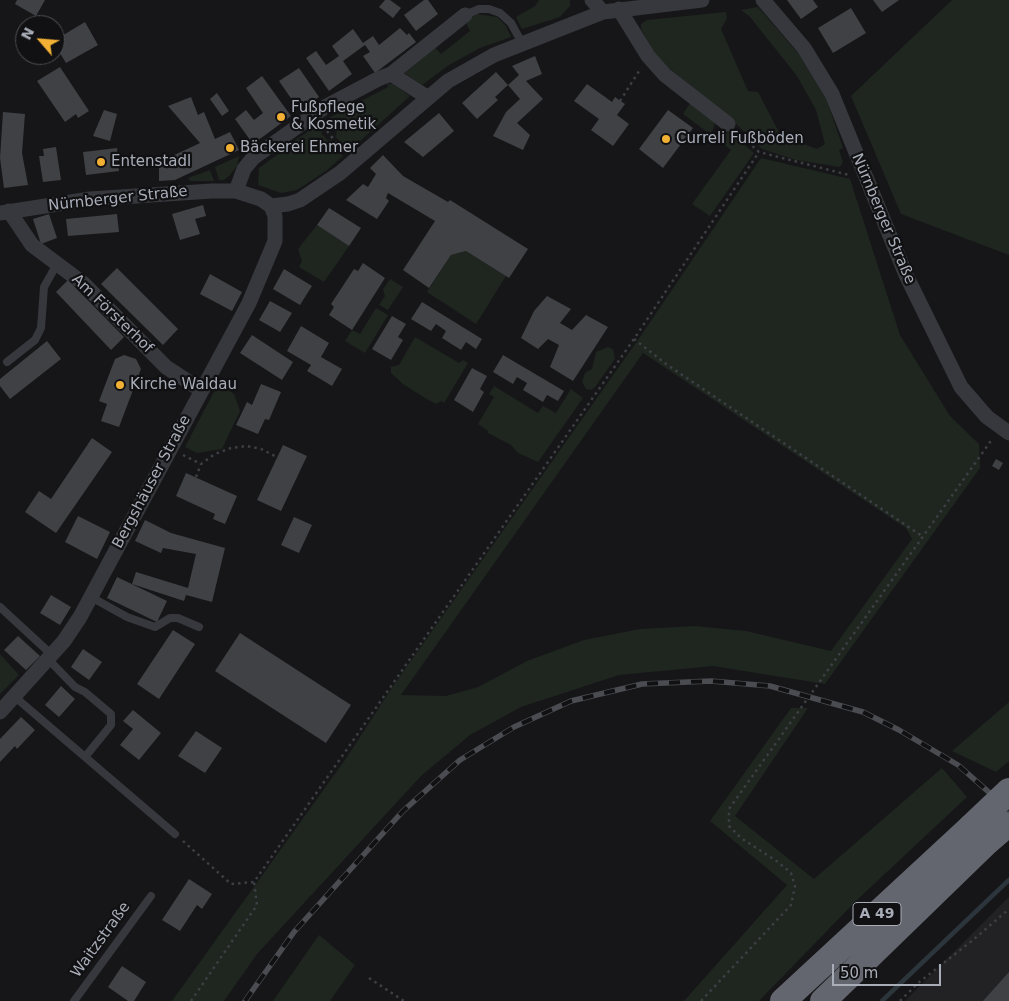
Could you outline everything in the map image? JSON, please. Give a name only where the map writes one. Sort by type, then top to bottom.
[{"type":"highway","name":"A 49","points":[[823,1001],[978,835],[1009,791]]},
{"type":"highway","name":"A 49","points":[[782,1001],[978,835],[1009,823]]},
{"type":"street","points":[[592,0],[604,12]]},
{"type":"street","points":[[271,206],[300,200],[321,187],[427,97],[468,68],[522,43],[622,6],[702,0]]},
{"type":"street","name":"Nürnberger Straße","points":[[763,0],[804,48],[832,94],[879,212],[935,337],[962,387],[973,402],[1005,431]]},
{"type":"street","points":[[622,6],[650,58],[665,75],[728,124]]},
{"type":"street","points":[[236,190],[244,169],[253,158],[314,114],[378,78],[391,74],[466,15]]},
{"type":"street","points":[[391,74],[427,97]]},
{"type":"street","name":"Nürnberger Straße","points":[[5,212],[90,199],[236,190],[261,199],[271,206]]},
{"type":"street","name":"Bergshäuser Straße","points":[[0,712],[50,657],[80,618],[249,303],[275,241],[277,228],[271,206]]},
{"type":"street","name":"Am Försterhof","points":[[5,212],[32,245],[84,284],[166,367],[201,390]]},
{"type":"lane","points":[[466,15],[479,9],[489,9],[500,13],[511,23],[522,43]]},
{"type":"lane","points":[[7,362],[35,340],[41,328],[44,287],[56,264]]},
{"type":"lane","points":[[91,597],[128,617],[155,627],[170,618],[178,618],[199,627]]},
{"type":"lane","points":[[0,607],[50,657],[75,687],[85,692],[111,714],[110,725],[85,757]]},
{"type":"lane","points":[[15,696],[175,834]]},
{"type":"lane","name":"Waitzstraße","points":[[74,1001],[151,896]]},
{"type":"path","points":[[620,101],[636,75],[650,58]]},
{"type":"path","points":[[314,114],[352,162]]},
{"type":"path","points":[[728,124],[759,152],[853,176]]},
{"type":"path","points":[[191,1001],[257,904],[254,882],[634,339],[759,152]]},
{"type":"path","points":[[634,339],[666,364],[922,536]]},
{"type":"path","points":[[701,1001],[791,905],[796,886],[790,873],[778,862],[741,838],[729,826],[729,809],[922,536],[1005,431]]},
{"type":"path","points":[[196,477],[202,464],[215,454],[231,448],[247,446],[261,449],[277,457]]},
{"type":"path","points":[[190,458],[202,464]]},
{"type":"path","points":[[175,834],[232,884],[254,882]]},
{"type":"path","points":[[900,1001],[918,983],[1009,909]]},
{"type":"path","points":[[369,978],[404,1001]]},
{"type":"shaded area","points":[[539,0],[570,0],[570,6],[560,17],[522,29],[516,17],[535,6]]},
{"type":"shaded area","points":[[952,0],[1009,0],[1009,255],[901,214],[851,96]]},
{"type":"shaded area","points":[[758,7],[798,53],[826,98],[843,148],[839,150],[843,162],[840,167],[796,160],[762,149],[732,120],[669,68],[653,51],[641,29],[641,24],[647,20],[726,12],[727,18],[721,29],[748,91],[758,92],[781,136],[817,149],[825,144],[816,110],[797,76],[750,17],[741,10]]},
{"type":"shaded area","points":[[477,14],[497,17],[506,26],[511,37],[480,48],[449,65],[422,85],[404,73],[433,45],[441,54],[470,31],[465,21]]},
{"type":"shaded area","points":[[387,84],[393,84],[410,96],[348,152],[335,136],[337,133],[323,121],[388,87]]},
{"type":"shaded area","points":[[691,102],[715,123],[711,135],[683,114]]},
{"type":"shaded area","points":[[319,124],[324,130],[321,133],[328,141],[330,139],[343,156],[326,171],[297,190],[281,193],[258,185],[259,168],[281,152],[283,154],[296,145],[294,141]]},
{"type":"shaded area","points":[[728,131],[754,153],[710,216],[692,204],[731,150],[721,142]]},
{"type":"shaded area","points":[[239,156],[237,166],[230,175],[224,180],[219,180],[215,167]]},
{"type":"shaded area","points":[[761,158],[850,179],[900,335],[950,416],[979,444],[980,468],[825,684],[713,666],[619,675],[521,707],[470,735],[421,776],[257,954],[224,1001],[172,1001],[347,757],[391,689],[640,337]],"holes":[[[643,353],[906,528],[912,539],[831,651],[746,631],[695,626],[640,629],[584,640],[527,661],[478,687],[446,696],[401,695]]]},
{"type":"shaded area","points":[[210,170],[214,181],[190,181],[188,178]]},
{"type":"shaded area","points":[[317,225],[349,246],[324,282],[299,267],[302,261],[298,249]]},
{"type":"shaded area","points":[[466,251],[506,276],[476,324],[427,292],[451,255]]},
{"type":"shaded area","points":[[390,279],[403,287],[388,310],[379,305],[385,296],[383,289]]},
{"type":"shaded area","points":[[376,308],[388,315],[365,353],[345,341],[352,330],[360,334]]},
{"type":"shaded area","points":[[415,337],[459,363],[463,360],[468,363],[444,403],[441,401],[436,404],[425,398],[403,384],[391,373],[391,367],[399,365]]},
{"type":"shaded area","points":[[608,347],[613,349],[615,359],[595,387],[591,390],[586,389],[582,382],[585,373],[592,369],[596,352]]},
{"type":"shaded area","points":[[218,384],[234,394],[240,411],[222,449],[197,453],[185,447]]},
{"type":"shaded area","points":[[494,386],[538,413],[543,406],[556,413],[571,389],[583,398],[538,462],[518,453],[511,445],[488,433],[478,424],[494,397],[489,394]]},
{"type":"shaded area","points":[[0,654],[19,675],[0,694]]},
{"type":"shaded area","points":[[1009,702],[1009,761],[996,772],[952,751]]},
{"type":"shaded area","points":[[791,708],[808,708],[735,816],[814,879],[942,768],[967,797],[857,900],[759,1001],[684,1001],[787,885],[710,821]]},
{"type":"shaded area","points":[[1009,897],[1009,1001],[905,1001]]},
{"type":"shaded area","points":[[319,935],[355,965],[330,1001],[273,1001]]},
{"type":"building","points":[[17,0],[45,0],[37,15],[15,4]]},
{"type":"building","points":[[385,0],[390,0],[401,8],[393,18],[379,7]]},
{"type":"building","points":[[424,0],[428,0],[438,14],[416,31],[404,15]]},
{"type":"building","points":[[787,0],[813,0],[818,7],[801,19]]},
{"type":"building","points":[[873,0],[899,0],[882,12]]},
{"type":"building","points":[[851,8],[866,33],[833,53],[818,28]]},
{"type":"building","points":[[85,22],[98,45],[66,63],[65,34]]},
{"type":"building","points":[[400,28],[407,35],[409,33],[416,42],[375,73],[363,56],[370,52],[365,45],[343,61],[352,74],[329,91],[306,58],[316,51],[326,65],[339,56],[332,46],[353,29],[363,43],[373,36],[379,45]]},
{"type":"building","points":[[535,56],[542,74],[526,81],[543,99],[517,123],[530,135],[523,150],[493,136],[506,112],[520,99],[508,85],[519,75],[512,66]]},
{"type":"building","points":[[60,67],[89,111],[78,118],[76,114],[65,122],[37,81]]},
{"type":"building","points":[[299,68],[319,97],[299,110],[279,81]]},
{"type":"building","points":[[496,72],[508,85],[495,97],[498,100],[477,119],[462,103]]},
{"type":"building","points":[[262,76],[291,116],[253,144],[235,119],[246,110],[254,120],[263,113],[246,88]]},
{"type":"building","points":[[587,84],[612,102],[615,97],[625,104],[617,115],[629,124],[613,146],[591,130],[599,119],[574,101]]},
{"type":"building","points":[[217,93],[229,111],[222,116],[210,99]]},
{"type":"building","points":[[191,97],[198,115],[204,112],[215,139],[230,132],[239,150],[175,180],[159,181],[159,160],[168,158],[200,143],[168,106]]},
{"type":"building","points":[[104,110],[117,114],[110,141],[93,136]]},
{"type":"building","name":"Curreli Fußböden","points":[[668,110],[693,128],[663,168],[639,149]]},
{"type":"building","points":[[3,112],[25,114],[22,153],[28,185],[4,188],[0,158]]},
{"type":"building","points":[[439,113],[454,131],[423,157],[404,142]]},
{"type":"building","points":[[56,147],[61,180],[43,182],[39,156],[44,156],[43,149]]},
{"type":"building","name":"Entenstadl","points":[[117,148],[119,171],[86,175],[83,152]]},
{"type":"building","points":[[383,155],[403,176],[448,202],[450,200],[528,249],[509,278],[466,251],[451,255],[429,288],[403,270],[435,221],[388,193],[386,198],[389,201],[377,219],[346,200],[363,184],[368,187],[376,174],[370,168]]},
{"type":"building","points":[[203,205],[206,216],[195,219],[200,234],[180,240],[172,214]]},
{"type":"building","points":[[329,208],[361,228],[349,246],[317,225]]},
{"type":"building","points":[[49,214],[57,238],[41,244],[33,219]]},
{"type":"building","points":[[117,214],[119,232],[68,236],[66,219]]},
{"type":"building","points":[[363,263],[385,278],[352,330],[329,315],[334,307],[331,304],[354,269],[358,271]]},
{"type":"building","points":[[117,268],[178,329],[163,345],[101,284]]},
{"type":"building","points":[[284,269],[312,286],[300,305],[273,289]]},
{"type":"building","points":[[210,274],[242,292],[232,311],[200,294]]},
{"type":"building","points":[[68,280],[124,337],[111,350],[56,292]]},
{"type":"building","points":[[547,296],[571,309],[560,323],[572,330],[586,315],[608,327],[573,381],[550,367],[559,345],[548,339],[538,349],[521,338],[534,311]]},
{"type":"building","points":[[270,301],[292,313],[280,332],[259,320]]},
{"type":"building","points":[[422,302],[482,339],[476,349],[466,342],[461,350],[442,338],[446,331],[436,324],[431,331],[411,319]]},
{"type":"building","points":[[392,316],[406,324],[398,337],[403,340],[391,360],[372,349]]},
{"type":"building","points":[[301,326],[329,343],[321,357],[342,369],[332,386],[307,371],[311,365],[287,351]]},
{"type":"building","points":[[252,335],[293,362],[282,380],[240,353]]},
{"type":"building","points":[[47,341],[61,359],[10,399],[0,386],[0,379]]},
{"type":"building","name":"Kirche Waldau","points":[[124,355],[136,359],[141,369],[119,427],[101,421],[107,404],[99,401],[115,359]]},
{"type":"building","points":[[503,355],[564,391],[558,401],[547,395],[543,402],[523,390],[527,383],[517,377],[513,384],[493,372]]},
{"type":"building","points":[[472,368],[487,376],[480,389],[484,392],[473,412],[454,400]]},
{"type":"building","points":[[261,384],[281,392],[269,420],[265,419],[258,434],[236,425],[247,402],[252,405]]},
{"type":"building","points":[[92,438],[112,452],[56,533],[25,512],[39,491],[51,499]]},
{"type":"building","points":[[283,445],[307,456],[281,511],[257,500]]},
{"type":"building","points":[[996,459],[1003,463],[999,470],[992,466]]},
{"type":"building","points":[[186,473],[237,496],[225,524],[213,519],[215,514],[176,496]]},
{"type":"building","points":[[78,516],[110,532],[97,559],[65,542]]},
{"type":"building","points":[[294,517],[312,525],[299,553],[281,545]]},
{"type":"building","points":[[145,520],[171,533],[225,548],[212,602],[186,595],[184,601],[132,584],[136,572],[188,588],[196,554],[163,548],[161,553],[135,541]]},
{"type":"building","points":[[117,577],[167,601],[157,622],[107,598]]},
{"type":"building","points":[[51,595],[71,607],[60,625],[40,613]]},
{"type":"building","points":[[173,630],[195,644],[159,699],[137,684]]},
{"type":"building","points":[[240,633],[351,705],[326,743],[215,671]]},
{"type":"building","points":[[18,636],[40,656],[26,670],[4,650]]},
{"type":"building","points":[[83,649],[102,662],[89,680],[71,667]]},
{"type":"building","points":[[61,686],[75,699],[59,717],[45,705]]},
{"type":"building","points":[[133,710],[161,733],[139,760],[120,745],[133,729],[123,721]]},
{"type":"building","points":[[21,717],[35,730],[17,749],[15,746],[0,762],[0,739]]},
{"type":"building","points":[[196,731],[222,748],[205,773],[178,756]]},
{"type":"building","points":[[189,879],[212,894],[202,909],[197,905],[180,931],[162,920]]},
{"type":"building","points":[[122,966],[146,982],[134,1001],[128,1001],[108,987]]},
{"type":"building","points":[[1009,972],[1009,1001],[983,1001]]},
{"type":"waterway","points":[[882,1001],[1009,880]]},
{"type":"railway","points":[[245,1001],[294,932],[403,811],[460,760],[514,727],[571,701],[642,684],[711,681],[770,686],[863,712],[899,730],[958,765],[1009,810]]},
{"type":"place","name":"Fußpflege & Kosmetik","points":[[281,117]]},
{"type":"place","name":"Curreli Fußböden","points":[[666,139]]},
{"type":"place","name":"Bäckerei Ehmer","points":[[230,148]]},
{"type":"place","name":"Entenstadl","points":[[101,162]]},
{"type":"place","name":"Kirche Waldau","points":[[120,385]]}]
